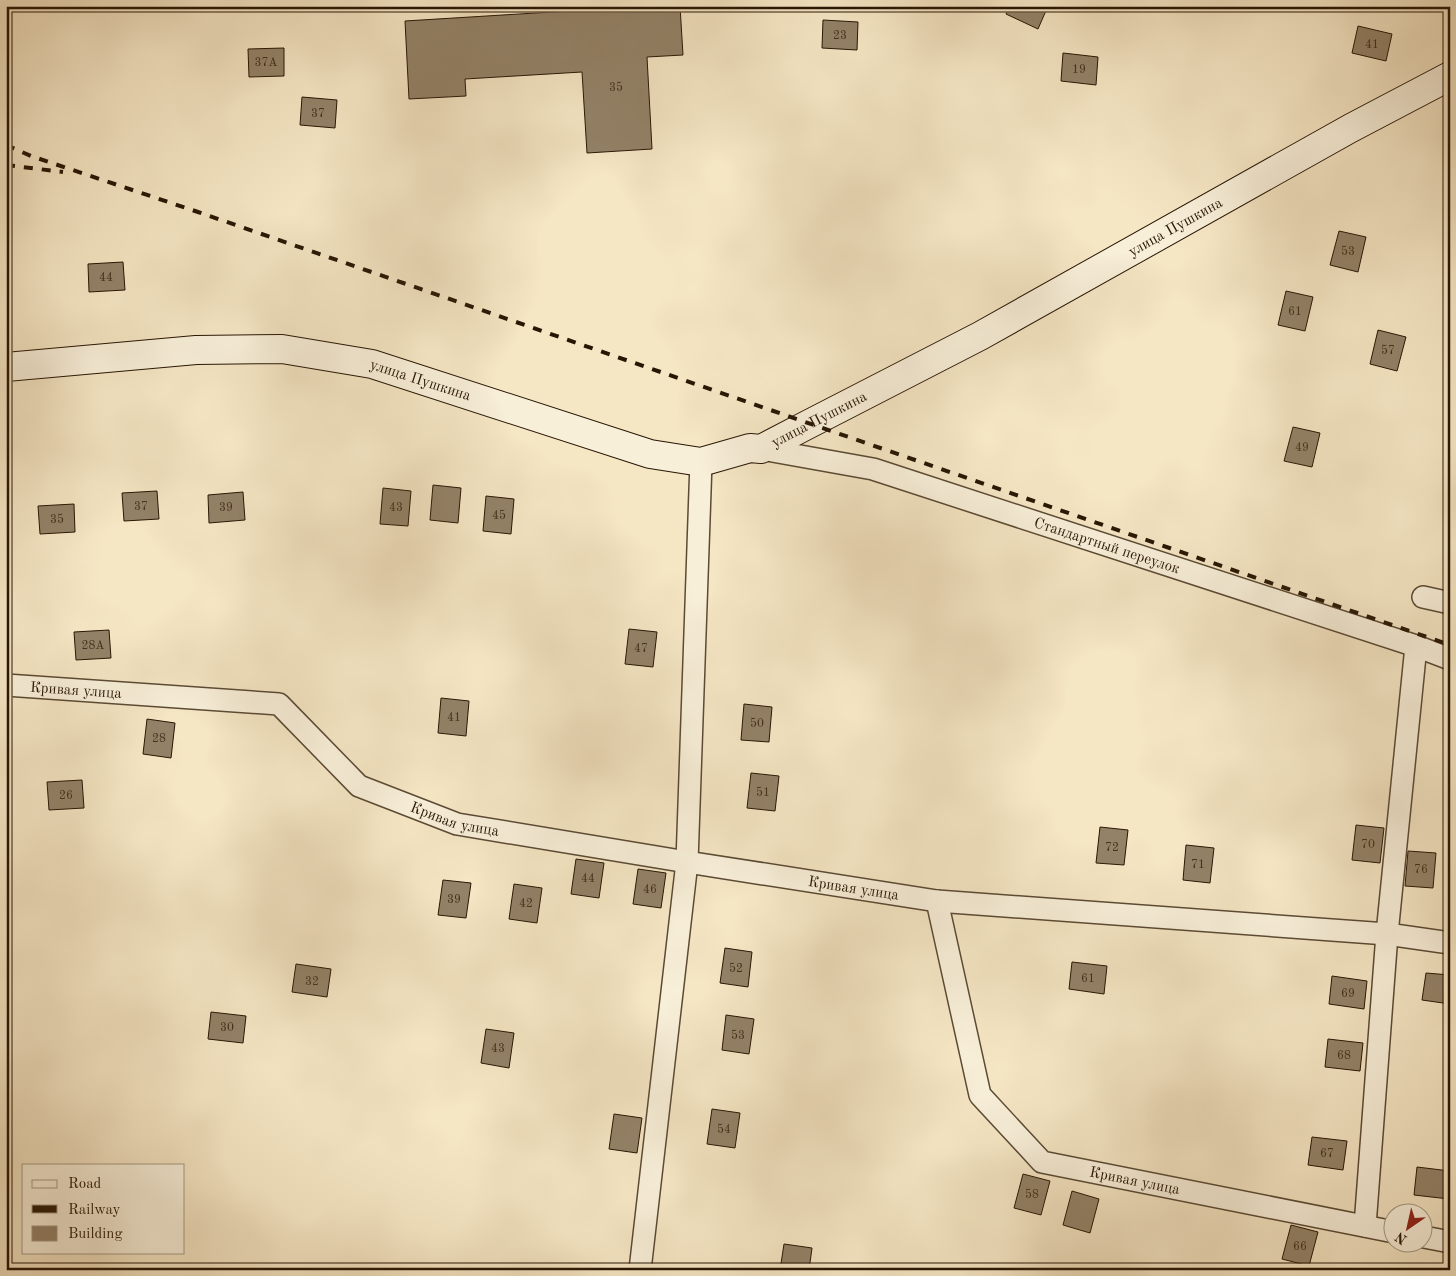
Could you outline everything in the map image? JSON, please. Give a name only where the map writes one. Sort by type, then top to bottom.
[{"type":"main road","name":"улица Пушкина","points":[[6,367],[196,350],[282,348],[372,364],[650,454],[701,462],[750,448],[761,449],[980,336],[1350,128],[1450,76]]},
{"type":"street","name":"Стандартный переулок","points":[[761,449],[873,469],[1450,658]]},
{"type":"street","points":[[640,1270],[687,862],[701,462]]},
{"type":"street","points":[[1423,596],[1450,603]]},
{"type":"street","points":[[1365,1226],[1387,934],[1416,646]]},
{"type":"street","name":"Кривая улица","points":[[6,685],[279,704],[359,786],[457,824],[937,901],[1387,934],[1450,943]]},
{"type":"street","name":"Кривая улица","points":[[937,901],[980,1095],[1042,1162],[1384,1230]]},
{"type":"street","points":[[1434,1239],[1450,1242]]},
{"type":"building","points":[[650,6],[680,6],[683,55],[647,57],[652,149],[587,153],[582,72],[465,79],[466,96],[409,99],[405,21]]},
{"type":"building","points":[[1009,6],[1048,6],[1038,29],[1006,14]]},
{"type":"building","points":[[823,20],[858,22],[857,50],[822,48]]},
{"type":"building","points":[[1358,26],[1392,34],[1386,61],[1352,53]]},
{"type":"building","points":[[284,48],[284,76],[249,77],[248,49]]},
{"type":"building","points":[[1063,53],[1098,57],[1096,85],[1061,81]]},
{"type":"building","points":[[302,97],[337,100],[335,128],[300,125]]},
{"type":"building","points":[[1339,231],[1366,237],[1358,272],[1330,265]]},
{"type":"building","points":[[123,262],[125,290],[89,292],[88,264]]},
{"type":"building","points":[[1286,291],[1313,297],[1305,331],[1278,325]]},
{"type":"building","points":[[1378,330],[1406,337],[1397,371],[1370,364]]},
{"type":"building","points":[[1293,427],[1320,433],[1312,467],[1284,461]]},
{"type":"building","points":[[433,485],[461,488],[458,523],[430,520]]},
{"type":"building","points":[[383,488],[411,491],[408,526],[380,524]]},
{"type":"building","points":[[157,491],[159,519],[124,521],[122,493]]},
{"type":"building","points":[[243,492],[245,520],[209,523],[208,495]]},
{"type":"building","points":[[486,496],[514,499],[511,534],[483,531]]},
{"type":"building","points":[[74,504],[75,532],[40,534],[38,506]]},
{"type":"building","points":[[629,629],[657,632],[653,667],[625,664]]},
{"type":"building","points":[[109,630],[111,658],[76,660],[74,632]]},
{"type":"building","points":[[441,698],[469,701],[466,736],[438,733]]},
{"type":"building","points":[[744,704],[772,707],[769,742],[741,740]]},
{"type":"building","points":[[147,719],[175,723],[171,758],[143,754]]},
{"type":"building","points":[[751,773],[779,776],[775,811],[747,808]]},
{"type":"building","points":[[82,780],[84,808],[49,810],[47,782]]},
{"type":"building","points":[[1356,825],[1384,828],[1380,863],[1352,860]]},
{"type":"building","points":[[1100,827],[1128,830],[1124,865],[1096,863]]},
{"type":"building","points":[[1186,845],[1214,848],[1210,883],[1183,880]]},
{"type":"building","points":[[1408,851],[1436,853],[1433,888],[1405,886]]},
{"type":"building","points":[[576,859],[604,863],[599,898],[571,894]]},
{"type":"building","points":[[638,869],[666,873],[661,908],[633,904]]},
{"type":"building","points":[[443,880],[471,883],[466,918],[438,915]]},
{"type":"building","points":[[514,884],[542,888],[537,923],[509,919]]},
{"type":"building","points":[[725,948],[752,952],[748,987],[720,983]]},
{"type":"building","points":[[1072,962],[1107,966],[1104,994],[1069,989]]},
{"type":"building","points":[[296,964],[331,969],[327,997],[292,992]]},
{"type":"building","points":[[1426,973],[1450,975],[1450,1004],[1422,1000]]},
{"type":"building","points":[[1332,976],[1367,981],[1364,1009],[1329,1004]]},
{"type":"building","points":[[211,1012],[246,1016],[243,1043],[208,1039]]},
{"type":"building","points":[[726,1015],[754,1019],[749,1054],[722,1050]]},
{"type":"building","points":[[486,1029],[514,1033],[509,1068],[481,1063]]},
{"type":"building","points":[[1328,1039],[1363,1043],[1360,1071],[1325,1067]]},
{"type":"building","points":[[712,1109],[740,1113],[735,1148],[707,1144]]},
{"type":"building","points":[[614,1114],[642,1118],[637,1153],[609,1149]]},
{"type":"building","points":[[1312,1137],[1347,1141],[1343,1170],[1308,1165]]},
{"type":"building","points":[[1417,1167],[1450,1171],[1449,1199],[1414,1195]]},
{"type":"building","points":[[1023,1174],[1050,1181],[1041,1215],[1014,1208]]},
{"type":"building","points":[[1072,1191],[1099,1199],[1090,1233],[1063,1225]]},
{"type":"building","points":[[1291,1225],[1318,1232],[1309,1266],[1282,1259]]},
{"type":"building","points":[[784,1244],[812,1248],[809,1270],[780,1270]]},
{"type":"railway","points":[[6,145],[31,156],[1450,645]]},
{"type":"railway","points":[[6,165],[63,172]]}]
